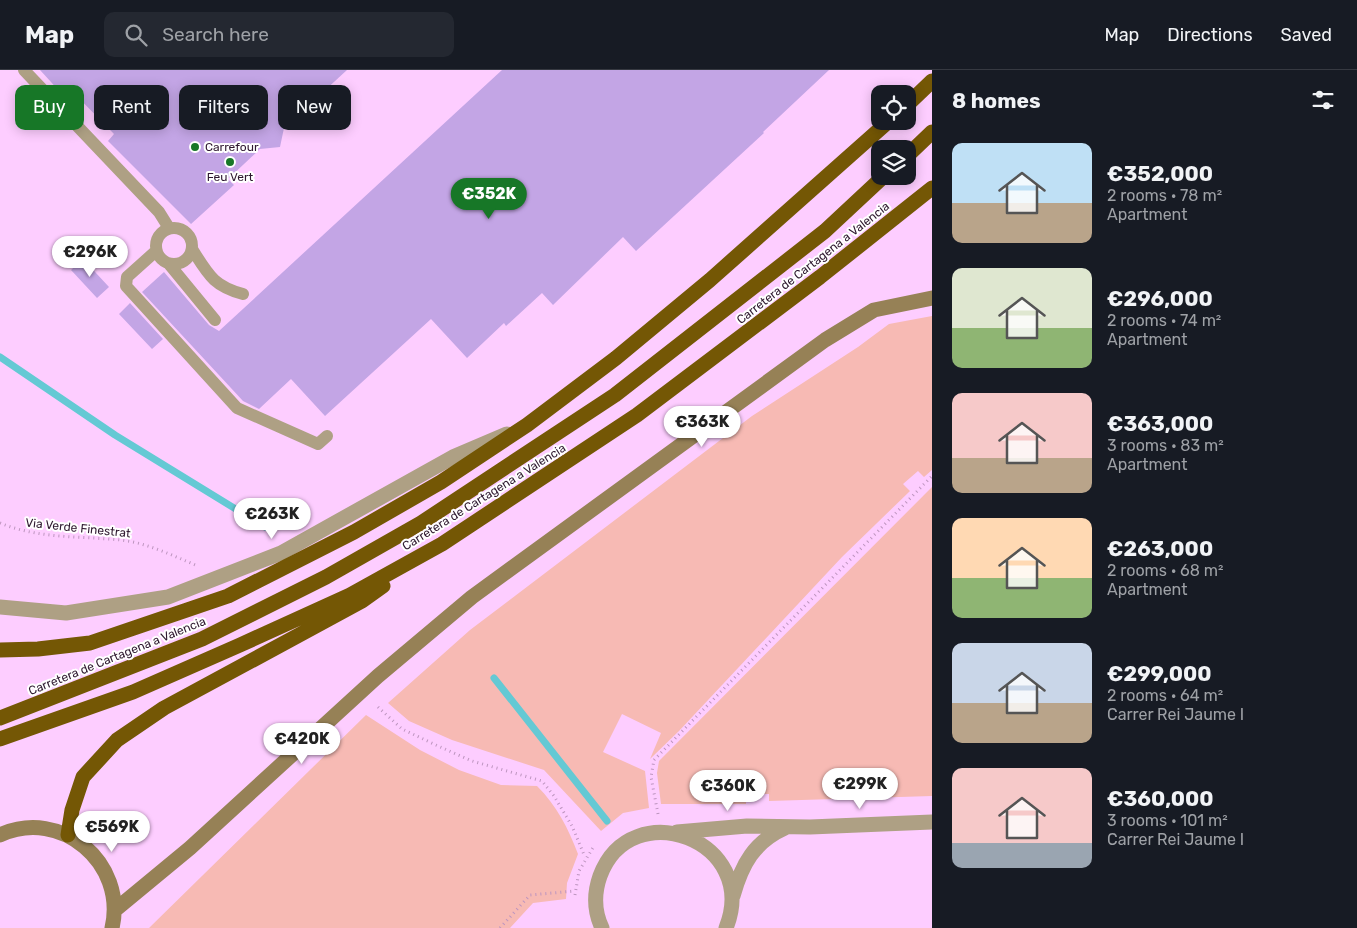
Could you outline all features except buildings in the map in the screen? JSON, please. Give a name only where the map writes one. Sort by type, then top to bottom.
[{"type":"highway","points":[[916,97],[932,82]]},
{"type":"highway","points":[[0,650],[38,649],[90,643],[228,596],[354,532],[441,482],[527,425],[616,358],[710,280],[879,130]]},
{"type":"highway","points":[[916,147],[932,132]]},
{"type":"highway","name":"Carretera de Cartagena a Valencia","points":[[0,718],[202,639],[326,577],[421,522],[615,395],[825,231],[874,185]]},
{"type":"highway","name":"Carretera de Cartagena a Valencia","points":[[0,739],[133,692],[240,646],[350,595],[442,544],[637,415],[820,277],[932,188]]},
{"type":"highway","points":[[68,835],[72,810],[83,777],[118,740],[164,708],[362,601],[442,544]]},
{"type":"main road","points":[[114,910],[190,848],[378,676],[472,597],[825,340],[874,310],[932,298]]},
{"type":"main road","points":[[0,835],[14,830],[35,828],[68,835],[88,848],[103,866],[112,887],[114,910],[112,928]]},
{"type":"street","points":[[0,607],[66,613],[168,597],[281,553],[453,457],[527,425]]},
{"type":"street","points":[[602,928],[596,912],[596,892],[602,872],[611,857],[623,846],[641,836],[706,828],[932,822]]},
{"type":"street","points":[[742,928],[728,923],[732,897],[739,874],[750,854],[773,833],[788,827]]},
{"type":"street","points":[[670,833],[694,839],[715,856],[726,873],[732,897]]},
{"type":"lane","points":[[24,70],[159,212],[169,228]]},
{"type":"lane","points":[[156,251],[160,259],[175,265],[186,260],[192,249],[192,242],[187,234],[176,228],[169,228],[159,236],[156,251],[128,277],[126,286],[237,408],[318,444],[327,436]]},
{"type":"lane","points":[[192,249],[211,280],[226,290],[243,294]]},
{"type":"lane","points":[[169,264],[215,320]]},
{"type":"path","points":[[658,814],[651,777],[654,760],[932,476]]},
{"type":"path","name":"Via Verde Finestrat","points":[[0,523],[20,532],[76,539],[122,540],[160,550],[201,568]]},
{"type":"path","points":[[378,707],[402,729],[438,746],[472,760],[542,782],[554,796],[572,826],[585,858]]},
{"type":"path","points":[[500,928],[530,896],[575,891]]},
{"type":"shaded area","points":[[932,316],[932,470],[924,477],[918,471],[903,484],[910,491],[842,557],[679,731],[650,759],[661,733],[622,714],[603,752],[645,771],[649,808],[623,813],[601,831],[544,770],[452,740],[409,721],[388,703],[470,630],[752,416],[858,347],[889,324]]},
{"type":"shaded area","points":[[932,487],[932,796],[769,801],[769,794],[746,794],[746,804],[661,804],[657,773],[659,761]]},
{"type":"shaded area","points":[[366,715],[420,750],[459,770],[501,785],[537,786],[561,818],[578,854],[567,883],[566,899],[533,903],[510,928],[149,928]]},
{"type":"waterway","points":[[0,357],[115,435],[265,527]]},
{"type":"waterway","points":[[494,678],[607,821]]},
{"type":"place","name":"Carrefour","points":[[195,147]]},
{"type":"place","name":"Feu Vert","points":[[230,162]]}]
